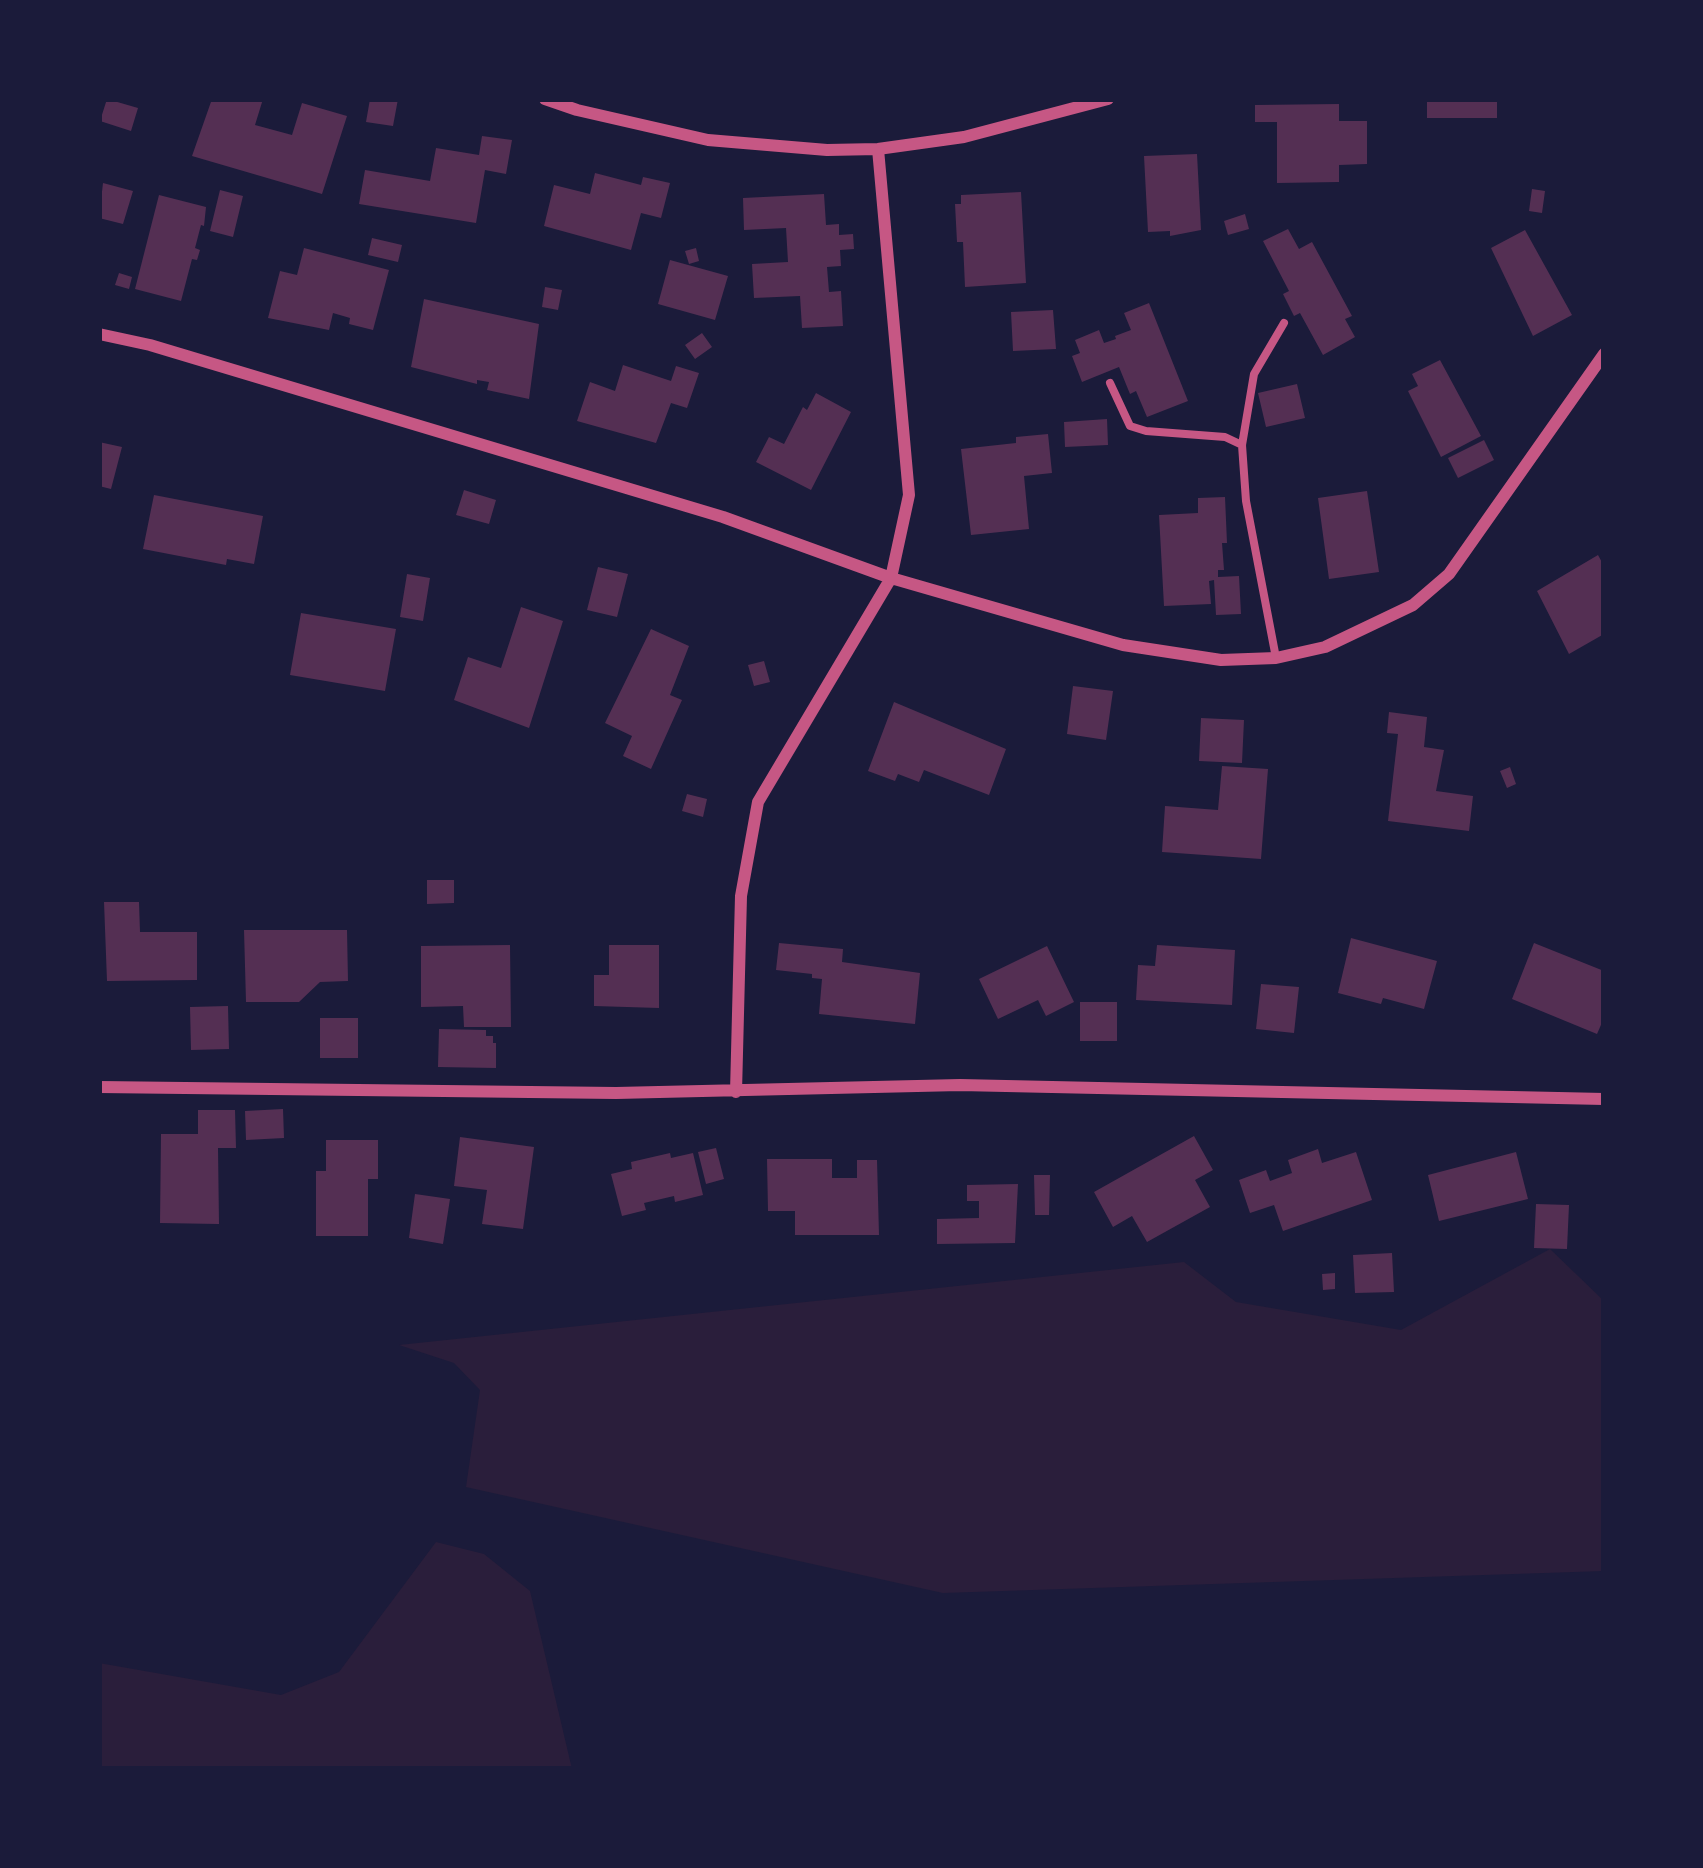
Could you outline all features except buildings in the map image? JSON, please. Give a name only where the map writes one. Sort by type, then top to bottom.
[{"type":"street","points":[[545,99],[708,140],[827,150],[878,149],[964,136],[1108,99]]},
{"type":"street","points":[[736,1092],[741,896],[758,802],[891,578],[909,495],[878,149]]},
{"type":"street","points":[[99,334],[150,345],[701,510],[891,578],[1123,645],[1221,661],[1276,658],[1325,646],[1413,605],[1450,574],[1604,354]]},
{"type":"street","points":[[99,1087],[736,1092],[960,1085],[1604,1099]]},
{"type":"lane","points":[[1276,658],[1246,501],[1241,445],[1254,374],[1284,322]]},
{"type":"lane","points":[[1110,383],[1130,426],[1225,437],[1241,445]]},
{"type":"shaded area","points":[[1550,1249],[1604,1301],[1604,1571],[943,1593],[466,1487],[480,1390],[454,1363],[399,1345],[1184,1262],[1236,1302],[1401,1330]]},
{"type":"shaded area","points":[[436,1542],[484,1554],[530,1591],[572,1769],[99,1769],[99,1663],[281,1695],[339,1672]]}]
